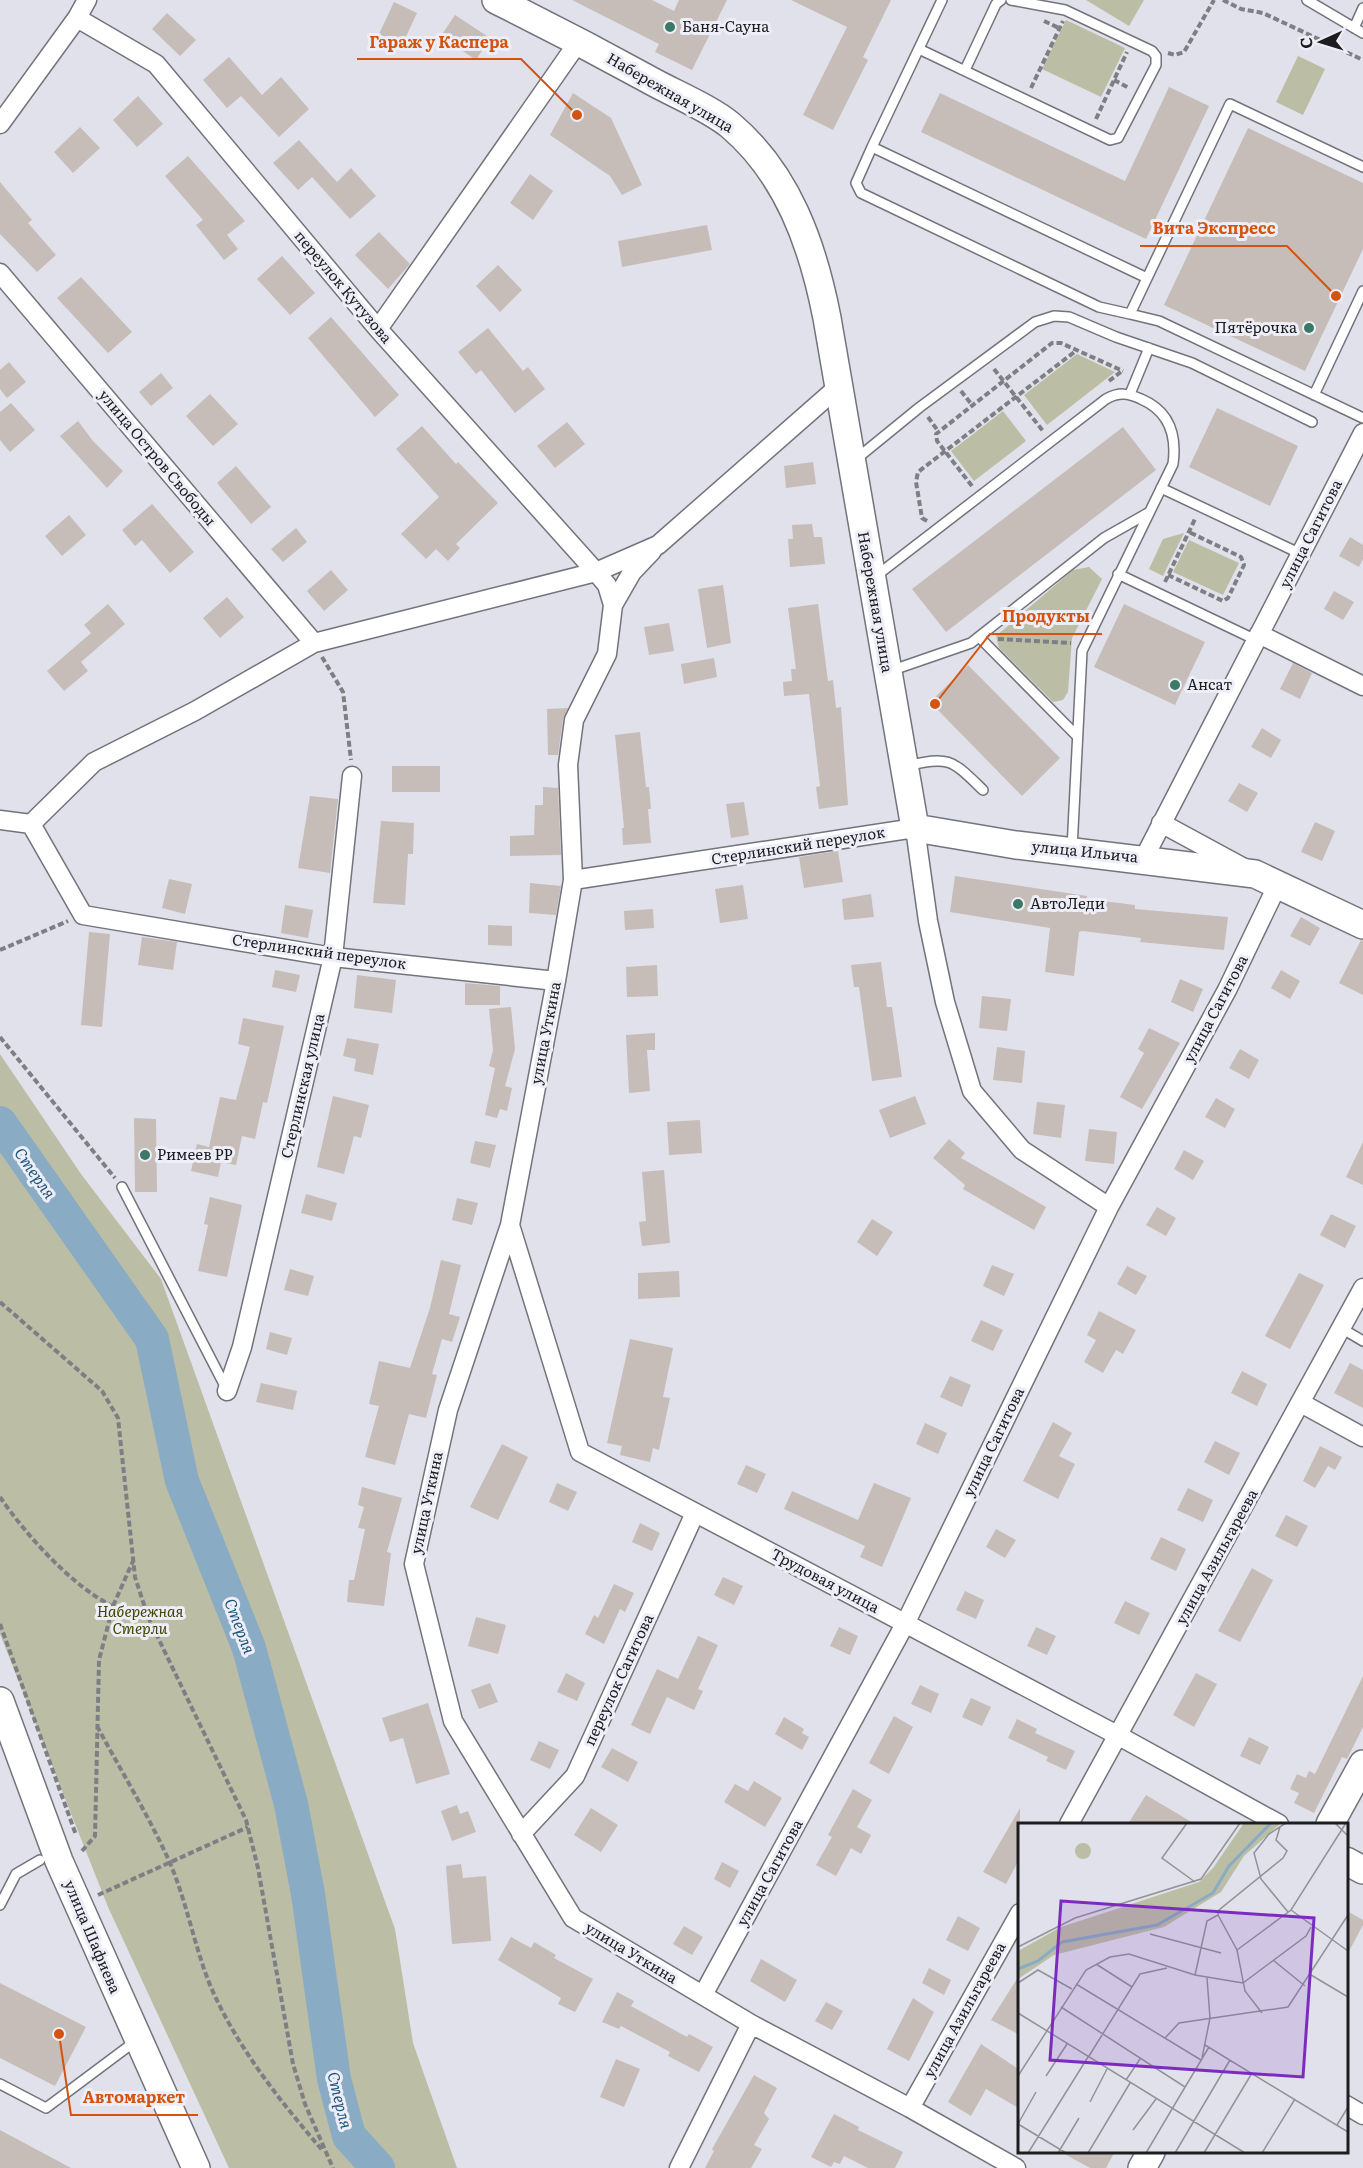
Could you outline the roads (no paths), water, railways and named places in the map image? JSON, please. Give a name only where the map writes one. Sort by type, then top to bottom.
[{"type":"street","points":[[0,124],[77,18],[87,0]]},
{"type":"street","name":"Набережная улица","points":[[496,0],[579,41],[729,124],[774,174],[790,202],[810,248],[827,318],[915,828],[928,921],[945,1002],[972,1091],[1022,1150],[1109,1207]]},
{"type":"street","name":"переулок Кутузова","points":[[77,18],[156,64],[378,329],[596,572]]},
{"type":"street","points":[[378,329],[579,41]]},
{"type":"street","name":"улица Остров Свободы","points":[[0,273],[314,643]]},
{"type":"street","points":[[613,605],[632,572],[658,545],[838,387]]},
{"type":"street","name":"улица Сагитова","points":[[1144,858],[1362,437]]},
{"type":"street","points":[[0,820],[31,824],[94,762],[195,711],[314,643],[596,572],[658,545]]},
{"type":"street","points":[[596,572],[607,585],[613,605]]},
{"type":"street","name":"улица Уткина","points":[[613,605],[607,654],[574,720],[568,765],[573,880],[510,1225],[448,1410],[414,1564],[453,1721],[573,1918],[751,2024],[910,2108],[1016,2168]]},
{"type":"street","points":[[1258,637],[1363,686]]},
{"type":"street","name":"Стерлинская улица","points":[[227,1391],[242,1347],[333,957],[352,776]]},
{"type":"street","name":"улица Ильича","points":[[1161,823],[1266,879],[1363,925]]},
{"type":"street","name":"Стерлинский переулок","points":[[31,824],[82,915],[333,957],[556,981]]},
{"type":"street","name":"Стерлинский переулок","points":[[573,880],[915,828]]},
{"type":"street","name":"улица Ильича","points":[[915,828],[1072,852],[1144,858],[1266,879]]},
{"type":"street","name":"улица Сагитова","points":[[703,1995],[905,1624],[1109,1207],[1227,990],[1266,879]]},
{"type":"street","name":"Трудовая улица","points":[[510,1225],[580,1452],[1119,1736],[1277,1823]]},
{"type":"street","name":"улица Азильгареева","points":[[1070,1823],[1363,1288]]},
{"type":"street","points":[[1301,1403],[1363,1437]]},
{"type":"street","name":"переулок Сагитова","points":[[521,1833],[575,1776],[695,1513]]},
{"type":"street","name":"улица Шафиева","points":[[0,1701],[59,1861],[196,2168]]},
{"type":"street","points":[[1331,1823],[1363,1764]]},
{"type":"street","points":[[1348,1862],[1363,1870]]},
{"type":"street","name":"улица Азильгареева","points":[[910,2108],[1018,1917]]},
{"type":"street","points":[[679,2168],[751,2024]]},
{"type":"street","points":[[1348,2106],[1363,2115]]},
{"type":"street","points":[[1142,2168],[1150,2153]]},
{"type":"lane","points":[[942,0],[856,183],[861,193],[1099,307],[1159,321],[1363,418]]},
{"type":"lane","points":[[965,70],[996,4],[1001,0]]},
{"type":"lane","points":[[919,49],[1110,140],[1119,138],[1156,65],[1156,56],[1068,11],[1011,0]]},
{"type":"lane","points":[[1306,0],[1359,31],[1363,8]]},
{"type":"lane","points":[[1130,314],[1230,104],[1363,167]]},
{"type":"lane","points":[[872,147],[1147,278]]},
{"type":"lane","points":[[1314,395],[1363,291]]},
{"type":"lane","points":[[851,463],[920,407],[1035,322],[1054,316],[1069,317],[1116,337],[1192,363],[1312,422]]},
{"type":"lane","points":[[1130,394],[1149,348]]},
{"type":"lane","points":[[872,579],[1106,399],[1130,394],[1157,407],[1170,425],[1175,452],[1173,464],[1084,644],[1080,660],[1072,852]]},
{"type":"lane","points":[[1161,488],[1301,554]]},
{"type":"lane","points":[[888,672],[965,646],[980,638],[1104,538],[1149,513]]},
{"type":"lane","points":[[1118,574],[1258,637]]},
{"type":"lane","points":[[980,638],[1077,736]]},
{"type":"lane","points":[[904,766],[931,760],[952,762],[983,790]]},
{"type":"lane","points":[[122,1187],[227,1391]]},
{"type":"lane","points":[[1341,1328],[1363,1341]]},
{"type":"lane","points":[[0,1905],[16,1874],[40,1860]]},
{"type":"lane","points":[[0,2084],[46,2108],[137,2040]]},
{"type":"waterway","name":"Стерля","points":[[0,1123],[152,1339],[182,1481],[249,1648],[291,1804],[308,1894],[334,2079],[349,2136],[378,2168]]},
{"type":"place","name":"Баня-Сауна","points":[[670,27]]},
{"type":"place","name":"Гараж у Каспера","points":[[577,115]]},
{"type":"place","name":"Вита Экспресс","points":[[1336,296]]},
{"type":"place","name":"Пятёрочка","points":[[1309,328]]},
{"type":"place","name":"Ансат","points":[[1175,685]]},
{"type":"place","name":"Продукты","points":[[935,704]]},
{"type":"place","name":"АвтоЛеди","points":[[1018,904]]},
{"type":"place","name":"Римеев РР","points":[[145,1155]]},
{"type":"place","name":"Автомаркет","points":[[59,2034]]},
{"type":"park label","name":"Набережная Стерли","points":[[140,1620]]}]
